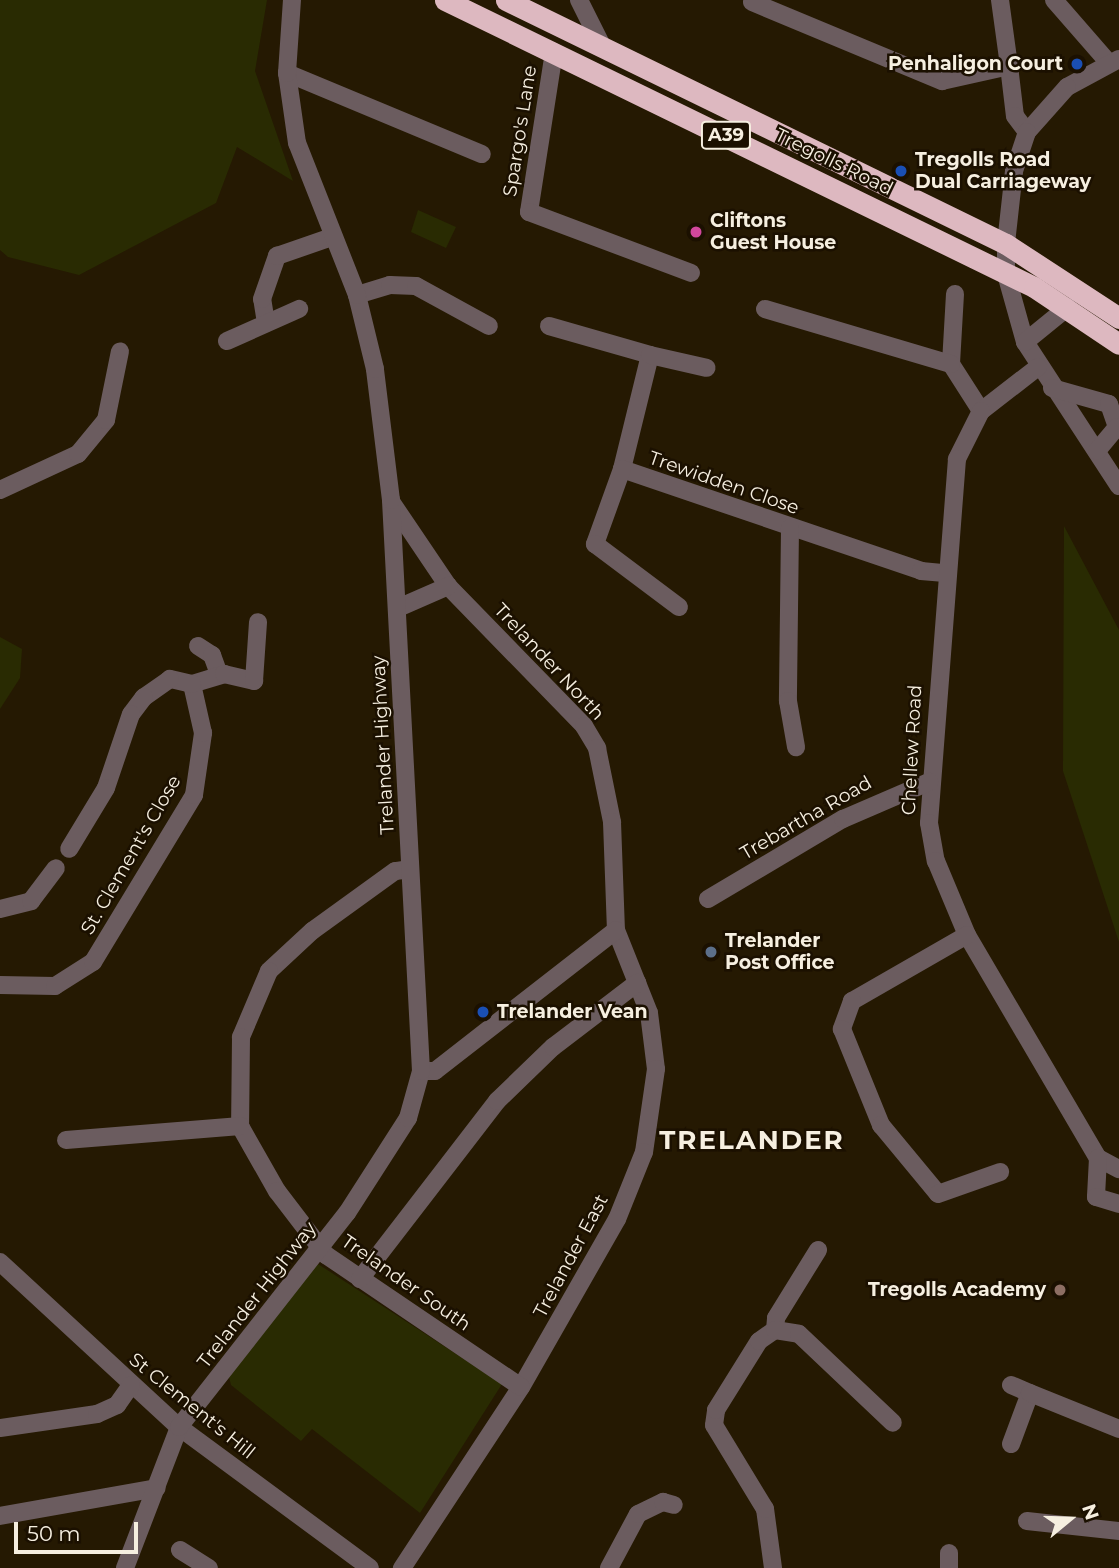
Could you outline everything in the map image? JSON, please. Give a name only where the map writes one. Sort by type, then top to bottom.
[{"type":"highway","name":"Tregolls Road","points":[[445,0],[1006,274],[1068,307],[1119,344]]},
{"type":"highway","name":"Tregolls Road","points":[[506,0],[1006,244],[1119,318]]},
{"type":"street","name":"Trelander Highway","points":[[125,1568],[179,1427],[322,1248],[400,1133],[421,1071],[391,500],[374,369],[357,295],[296,143],[288,74],[292,0]]},
{"type":"street","points":[[579,0],[601,46]]},
{"type":"street","points":[[1000,0],[1015,116],[1027,132]]},
{"type":"street","points":[[1054,0],[1116,61],[1067,87],[1027,132],[1014,171],[1006,244],[1006,274],[1025,342],[1038,367],[1119,486]]},
{"type":"street","points":[[752,2],[942,81],[1009,66]]},
{"type":"street","name":"Spargo's Lane","points":[[554,52],[529,212],[691,273]]},
{"type":"street","points":[[288,74],[482,153]]},
{"type":"street","points":[[265,320],[265,283],[277,256],[332,237]]},
{"type":"street","points":[[357,295],[390,285],[416,286],[489,326]]},
{"type":"street","points":[[954,293],[951,364],[981,411]]},
{"type":"street","points":[[1025,342],[1068,307]]},
{"type":"street","points":[[227,341],[265,320],[299,309]]},
{"type":"street","points":[[765,309],[951,364]]},
{"type":"street","points":[[549,326],[707,368]]},
{"type":"street","points":[[0,490],[11,491],[78,454],[106,420],[120,351]]},
{"type":"street","name":"Trewidden Close","points":[[650,355],[622,469],[921,571],[945,573]]},
{"type":"street","name":"Chellew Road","points":[[1038,367],[981,411],[957,459],[945,573],[929,782],[936,861],[967,935],[1098,1158]]},
{"type":"street","points":[[1052,388],[1109,404],[1117,427],[1097,451]]},
{"type":"street","points":[[622,469],[595,544],[679,607]]},
{"type":"street","name":"Trelander North","points":[[391,500],[448,586],[584,726],[597,748],[612,822],[616,930]]},
{"type":"street","points":[[790,528],[788,701],[796,747]]},
{"type":"street","points":[[398,608],[448,586]]},
{"type":"street","points":[[69,849],[106,788],[137,706],[165,681],[192,684],[219,674],[239,682],[259,675],[258,621]]},
{"type":"street","points":[[198,646],[218,663],[219,674]]},
{"type":"street","name":"St. Clement's Close","points":[[0,985],[55,986],[93,962],[194,795],[203,733],[192,684]]},
{"type":"street","name":"Trebartha Road","points":[[708,899],[843,819],[929,782]]},
{"type":"street","points":[[0,909],[31,901],[56,868]]},
{"type":"street","points":[[66,1140],[240,1126],[241,1037],[269,971],[312,931],[395,872],[411,869]]},
{"type":"street","points":[[421,1071],[435,1071],[616,930]]},
{"type":"street","name":"Trelander East","points":[[402,1568],[521,1387],[604,1243],[644,1152],[656,1069],[649,1013],[616,930]]},
{"type":"street","points":[[967,935],[852,1001],[842,1029],[881,1125],[938,1195],[1000,1172]]},
{"type":"street","points":[[360,1279],[497,1101],[553,1047],[637,983]]},
{"type":"street","name":"Trelander South","points":[[240,1126],[277,1191],[322,1248],[360,1279],[521,1387]]},
{"type":"street","points":[[1119,1169],[1098,1158],[1096,1197],[1119,1204]]},
{"type":"street","points":[[773,1568],[765,1509],[714,1425],[735,1376],[760,1341],[775,1330],[776,1318],[818,1250]]},
{"type":"street","name":"St Clement's Hill","points":[[0,1262],[179,1427],[370,1568]]},
{"type":"street","points":[[775,1330],[807,1340],[893,1423]]},
{"type":"street","points":[[0,1427],[97,1414],[117,1405],[131,1385]]},
{"type":"street","points":[[1011,1385],[1119,1429]]},
{"type":"street","points":[[1011,1444],[1030,1393]]},
{"type":"street","points":[[0,1516],[157,1488]]},
{"type":"street","points":[[609,1568],[638,1514],[663,1502],[674,1505]]},
{"type":"street","points":[[1027,1521],[1119,1531]]},
{"type":"street","points":[[180,1550],[209,1568]]},
{"type":"green space","points":[[0,0],[267,0],[255,71],[293,181],[237,147],[216,203],[79,275],[8,257],[0,250]]},
{"type":"green space","points":[[418,210],[456,227],[446,248],[411,232]]},
{"type":"green space","points":[[1064,526],[1119,630],[1119,942],[1063,771]]},
{"type":"green space","points":[[0,637],[22,649],[20,678],[0,709]]},
{"type":"green space","points":[[315,1262],[502,1384],[420,1513],[312,1429],[301,1441],[231,1385],[228,1373]]},
{"type":"place","name":"Penhaligon Court","points":[[1077,64]]},
{"type":"place","name":"Tregolls Road Dual Carriageway","points":[[901,171]]},
{"type":"place","name":"Cliftons Guest House","points":[[696,232]]},
{"type":"place","name":"Trelander Post Office","points":[[711,952]]},
{"type":"place","name":"Trelander Vean","points":[[483,1012]]},
{"type":"place","name":"Tregolls Academy","points":[[1060,1290]]},
{"type":"district","name":"TRELANDER","points":[[752,1141]]}]
